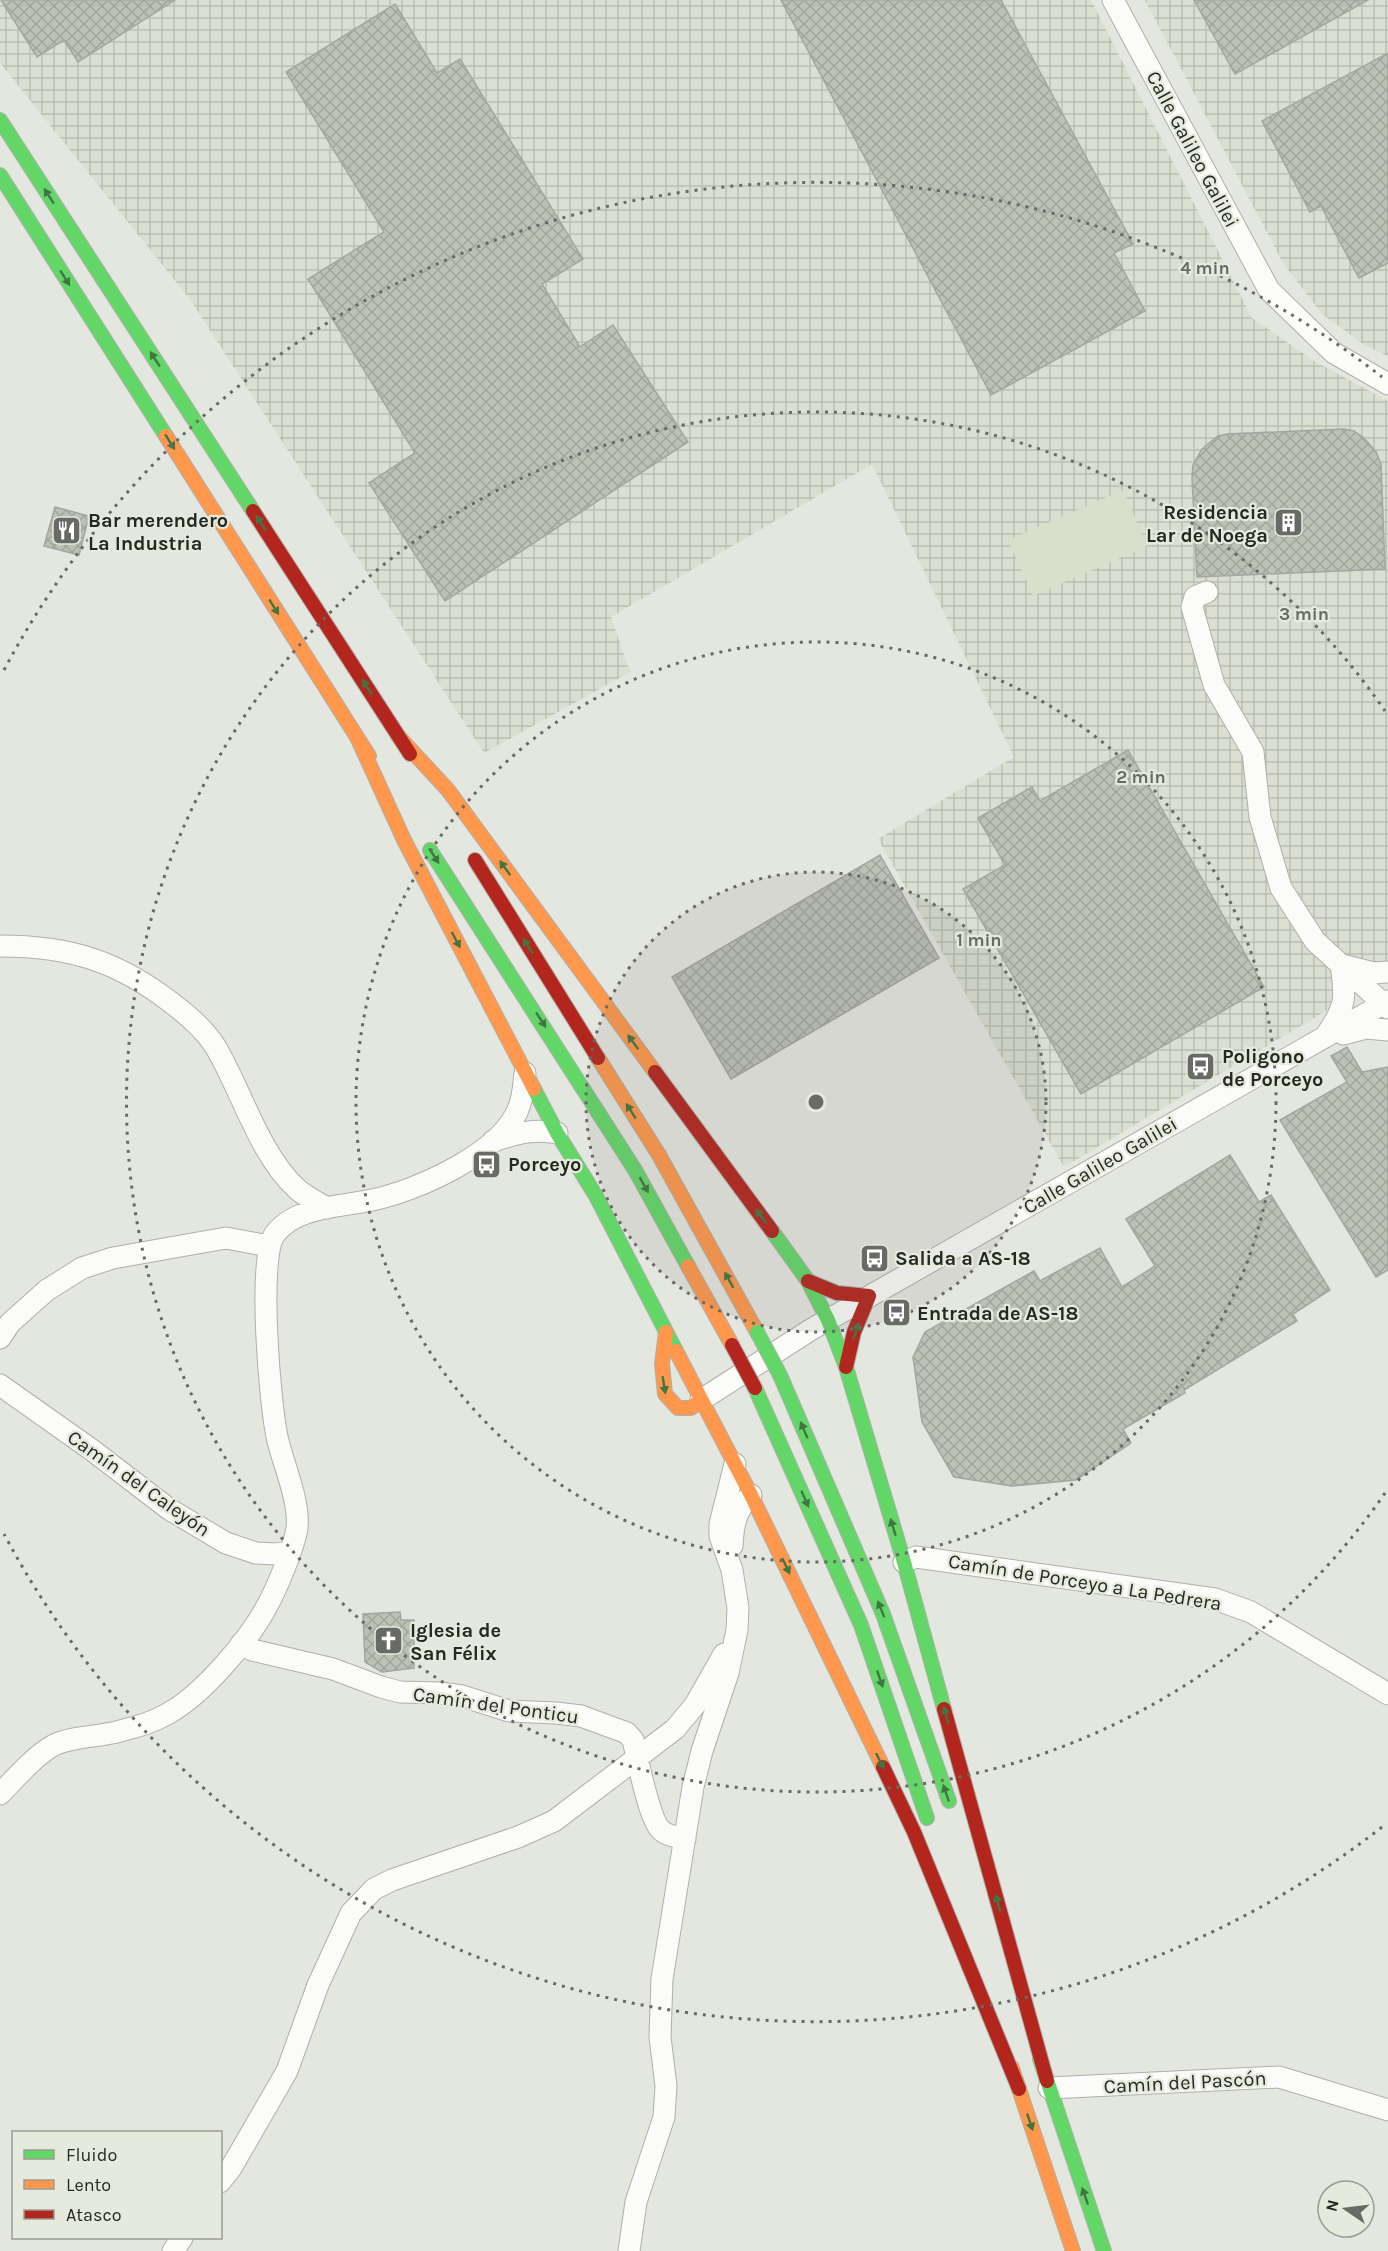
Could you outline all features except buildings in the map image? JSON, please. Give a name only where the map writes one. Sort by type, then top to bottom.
[{"type":"highway","points":[[0,120],[435,795]]},
{"type":"highway","points":[[0,175],[409,817]]},
{"type":"highway","points":[[398,736],[448,790],[808,1281],[820,1325],[846,1367],[904,1562],[1048,2084]]},
{"type":"highway","points":[[357,737],[404,840],[544,1109]]},
{"type":"highway","points":[[422,837],[540,1018],[635,1170],[755,1388],[861,1625],[930,1829]]},
{"type":"highway","points":[[465,845],[659,1155],[780,1375],[883,1614],[954,1814]]},
{"type":"highway","points":[[564,1134],[582,1156],[596,1196],[751,1495],[914,1832],[1019,2089]]},
{"type":"highway","points":[[808,1281],[845,1296],[870,1296],[854,1332],[846,1367]]},
{"type":"highway","points":[[666,1332],[662,1364],[665,1394],[678,1408],[691,1408],[701,1400]]},
{"type":"highway","points":[[942,1863],[1073,2251]]},
{"type":"highway","points":[[977,1881],[1104,2251]]},
{"type":"street","name":"Calle Galileo Galilei","points":[[1113,0],[1269,290],[1334,353],[1388,384]]},
{"type":"street","points":[[1207,592],[1195,597],[1192,607],[1214,685],[1253,752],[1260,817],[1281,888],[1315,941],[1386,1005]]},
{"type":"street","points":[[0,946],[37,946],[65,951],[110,965],[156,991],[184,1012],[199,1025],[214,1045],[271,1158],[296,1189],[327,1208]]},
{"type":"street","points":[[1341,965],[1373,973],[1388,972]]},
{"type":"street","points":[[1325,1038],[1342,1012],[1345,989],[1341,965]]},
{"type":"street","name":"Calle Galileo Galilei","points":[[701,1400],[870,1296],[1386,1005]]},
{"type":"street","points":[[1325,1038],[1366,1028],[1388,1030]]},
{"type":"street","points":[[492,1142],[508,1124],[520,1105],[525,1072]]},
{"type":"street","points":[[0,1794],[32,1761],[54,1745],[140,1726],[168,1714],[192,1698],[241,1644],[267,1606],[290,1552],[297,1527],[296,1512],[277,1438],[272,1401],[267,1327],[269,1245],[275,1233],[307,1213],[401,1193],[440,1177],[492,1142],[517,1133],[542,1130],[564,1134],[560,1116],[534,1104],[520,1105]]},
{"type":"street","points":[[0,1338],[10,1323],[47,1290],[82,1268],[93,1264],[113,1258],[226,1238],[269,1245]]},
{"type":"street","name":"Camín del Caleyón","points":[[0,1386],[92,1449],[169,1509],[226,1543],[256,1552],[276,1554],[290,1552]]},
{"type":"street","points":[[732,1570],[720,1536],[720,1524],[735,1464]]},
{"type":"street","points":[[629,2251],[636,2202],[663,2117],[666,2086],[660,2037],[662,1979],[693,1787],[702,1751],[728,1672],[737,1630],[738,1608],[732,1570],[733,1526],[741,1503],[751,1495]]},
{"type":"street","name":"Camín de Porceyo a La Pedrera","points":[[904,1562],[916,1557],[1215,1599],[1251,1612],[1388,1694]]},
{"type":"street","points":[[222,2179],[288,2071],[318,1984],[351,1913],[363,1898],[374,1889],[392,1880],[518,1837],[554,1821],[675,1730],[695,1705],[737,1630]]},
{"type":"street","name":"Camín del Ponticu","points":[[241,1644],[252,1650],[333,1669],[400,1692],[462,1696],[509,1711],[581,1716],[627,1733],[633,1740],[650,1811],[660,1830],[685,1839]]},
{"type":"street","name":"Camín del Pascón","points":[[1048,2084],[1279,2077],[1388,2110]]},
{"type":"shaded area","points":[[0,0],[1091,0],[1252,318],[1314,361],[1388,401],[1388,974],[1064,1167],[878,839],[1014,757],[872,464],[611,617],[630,672],[484,753],[189,298],[0,63]]},
{"type":"shaded area","points":[[1145,0],[1388,0],[1388,356],[1366,346],[1322,314],[1283,263]]},
{"type":"green space","points":[[1123,490],[1147,546],[1033,596],[1008,540]]},
{"type":"traffic: fast","points":[[0,120],[253,511]]},
{"type":"traffic: fast","points":[[0,175],[166,436]]},
{"type":"traffic: fast","points":[[430,850],[635,1170],[688,1266]]},
{"type":"traffic: fast","points":[[534,1089],[557,1133],[596,1196],[676,1351]]},
{"type":"traffic: fast","points":[[772,1231],[808,1281],[828,1320],[846,1367],[904,1562],[944,1709]]},
{"type":"traffic: fast","points":[[757,1332],[780,1375]]},
{"type":"traffic: fast","points":[[780,1375],[883,1614],[949,1801]]},
{"type":"traffic: fast","points":[[755,1388],[861,1625],[927,1818]]},
{"type":"traffic: fast","points":[[1040,2059],[1104,2251]]},
{"type":"traffic: slow","points":[[166,436],[369,756]]},
{"type":"traffic: slow","points":[[398,736],[448,790],[655,1072]]},
{"type":"traffic: slow","points":[[357,737],[404,840],[534,1089]]},
{"type":"traffic: slow","points":[[598,1058],[659,1155],[757,1332]]},
{"type":"traffic: slow","points":[[688,1266],[732,1345]]},
{"type":"traffic: slow","points":[[666,1332],[662,1364],[665,1394],[678,1408],[691,1408],[701,1400]]},
{"type":"traffic: slow","points":[[676,1351],[751,1495],[883,1767]]},
{"type":"traffic: slow","points":[[1012,2068],[1073,2251]]},
{"type":"traffic: jam","points":[[253,511],[410,754]]},
{"type":"traffic: jam","points":[[475,860],[598,1058]]},
{"type":"traffic: jam","points":[[655,1072],[772,1231]]},
{"type":"traffic: jam","points":[[808,1281],[837,1293],[869,1296],[854,1332],[846,1367]]},
{"type":"traffic: jam","points":[[732,1345],[755,1388]]},
{"type":"traffic: jam","points":[[944,1709],[1047,2081]]},
{"type":"traffic: jam","points":[[883,1767],[914,1832],[1019,2089]]},
{"type":"place","name":"Residencia Lar de Noega","points":[[1289,523]]},
{"type":"place","name":"Bar merendero La Industria","points":[[67,531]]},
{"type":"place","name":"Poligono de Porceyo","points":[[1201,1067]]},
{"type":"place","name":"Porceyo","points":[[487,1164]]},
{"type":"place","name":"Salida a AS-18","points":[[874,1258]]},
{"type":"place","name":"Entrada de AS-18","points":[[896,1313]]},
{"type":"place","name":"Iglesia de San Félix","points":[[389,1641]]}]
